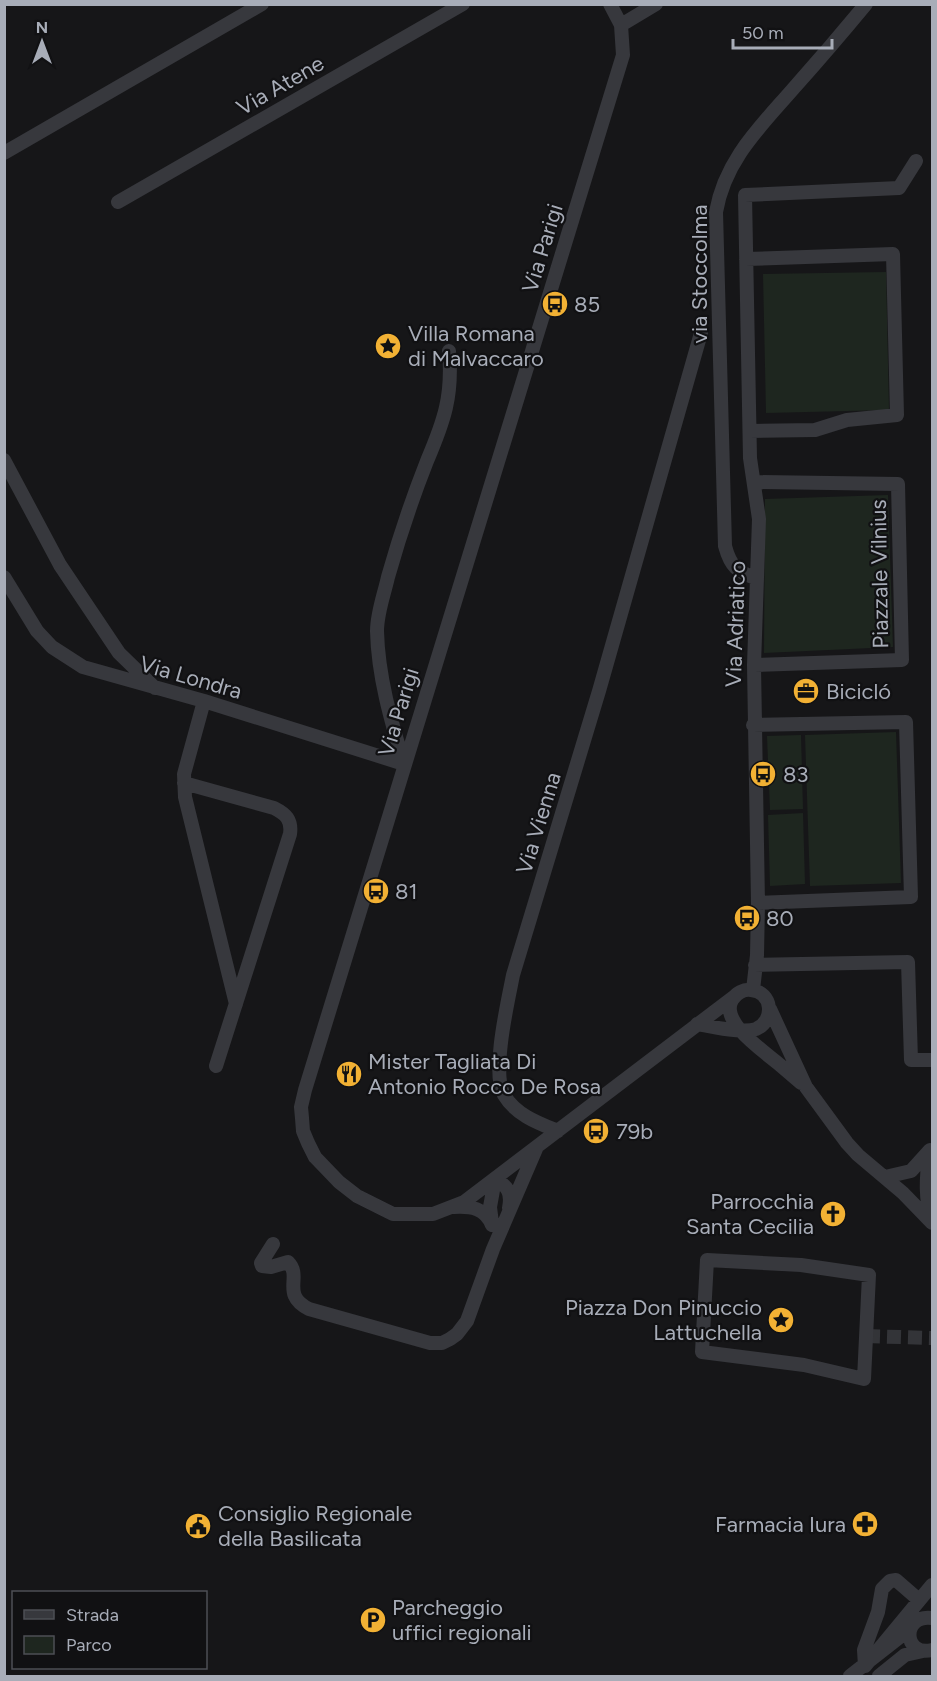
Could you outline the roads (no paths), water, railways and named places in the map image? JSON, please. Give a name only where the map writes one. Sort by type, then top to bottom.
[{"type":"street","points":[[4,153],[262,4]]},
{"type":"street","name":"Via Atene","points":[[118,202],[463,4]]},
{"type":"street","name":"Via Parigi","points":[[558,1131],[464,1202],[433,1214],[393,1214],[357,1196],[339,1182],[315,1157],[303,1131],[302,1107],[305,1090],[404,764],[624,55],[621,24],[610,4]]},
{"type":"street","points":[[621,24],[656,4]]},
{"type":"street","name":"via Stoccolma","points":[[757,579],[738,571],[729,560],[725,546],[716,212],[718,196],[724,178],[747,143],[866,4]]},
{"type":"street","name":"Via Adriatico","points":[[753,990],[757,956],[758,903],[753,724],[759,519],[750,458],[745,195],[900,188],[916,161]]},
{"type":"street","points":[[746,259],[893,254],[894,277],[897,415],[847,420],[815,430],[750,432]]},
{"type":"street","name":"Via Vienna","points":[[558,1131],[515,1109],[503,1094],[499,1078],[504,1018],[513,975],[599,691],[701,333]]},
{"type":"street","points":[[404,764],[385,696],[377,630],[378,621],[393,560],[438,438],[448,404],[451,375],[450,351]]},
{"type":"street","points":[[4,460],[60,565],[119,653],[156,689]]},
{"type":"street","name":"Piazzale Vilnius","points":[[754,482],[898,484],[902,660],[754,665]]},
{"type":"street","name":"Via Londra","points":[[4,577],[37,631],[52,647],[83,667],[404,764]]},
{"type":"street","points":[[204,702],[187,760],[184,797],[236,1004]]},
{"type":"street","points":[[753,724],[906,722],[911,897],[758,903]]},
{"type":"street","points":[[184,783],[274,808],[285,813],[291,826],[216,1066]]},
{"type":"street","points":[[755,965],[908,962],[911,1060],[933,1060]]},
{"type":"street","points":[[558,1131],[696,1024],[744,990],[753,990],[765,997],[806,1087],[847,1143],[933,1221]]},
{"type":"street","points":[[735,996],[731,1001],[729,1011],[739,1030],[806,1087]]},
{"type":"street","points":[[696,1024],[754,1030],[765,1022],[770,1009]]},
{"type":"street","points":[[273,1244],[261,1263],[262,1266],[271,1267],[288,1262],[292,1266],[294,1298],[298,1303],[309,1309],[430,1343],[442,1343],[457,1334],[467,1321],[493,1248],[537,1147]]},
{"type":"street","points":[[885,1177],[911,1171],[931,1148]]},
{"type":"street","points":[[931,1148],[926,1187],[928,1209],[933,1221]]},
{"type":"street","points":[[493,1248],[490,1207],[495,1179],[505,1185],[509,1192],[508,1216]]},
{"type":"street","points":[[452,1207],[467,1206],[479,1210],[492,1223]]},
{"type":"street","points":[[707,1260],[801,1265],[868,1275],[864,1379],[804,1365],[702,1352],[707,1260]]},
{"type":"street","points":[[865,1666],[864,1650],[878,1612],[885,1584],[896,1580],[919,1600]]},
{"type":"street","points":[[865,1666],[919,1600],[933,1587]]},
{"type":"street","points":[[928,1651],[917,1649],[909,1635],[933,1587]]},
{"type":"street","points":[[850,1677],[921,1618],[933,1618]]},
{"type":"street","points":[[879,1677],[905,1655],[928,1651]]},
{"type":"tunnel","points":[[866,1336],[932,1338]]},
{"type":"place","name":"85","points":[[555,304]]},
{"type":"place","name":"Villa Romana di Malvaccaro","points":[[388,346]]},
{"type":"place","name":"Bicicló","points":[[806,691]]},
{"type":"place","name":"83","points":[[763,774]]},
{"type":"place","name":"81","points":[[376,891]]},
{"type":"place","name":"80","points":[[747,918]]},
{"type":"place","name":"Mister Tagliata Di Antonio Rocco De Rosa","points":[[349,1074]]},
{"type":"place","name":"79b","points":[[596,1131]]},
{"type":"place","name":"Parrocchia Santa Cecilia","points":[[833,1214]]},
{"type":"place","name":"Piazza Don Pinuccio Lattuchella","points":[[781,1320]]},
{"type":"place","name":"Farmacia Iura","points":[[865,1524]]},
{"type":"place","name":"Consiglio Regionale della Basilicata","points":[[198,1526]]},
{"type":"place","name":"Parcheggio uffici regionali","points":[[373,1620]]}]
